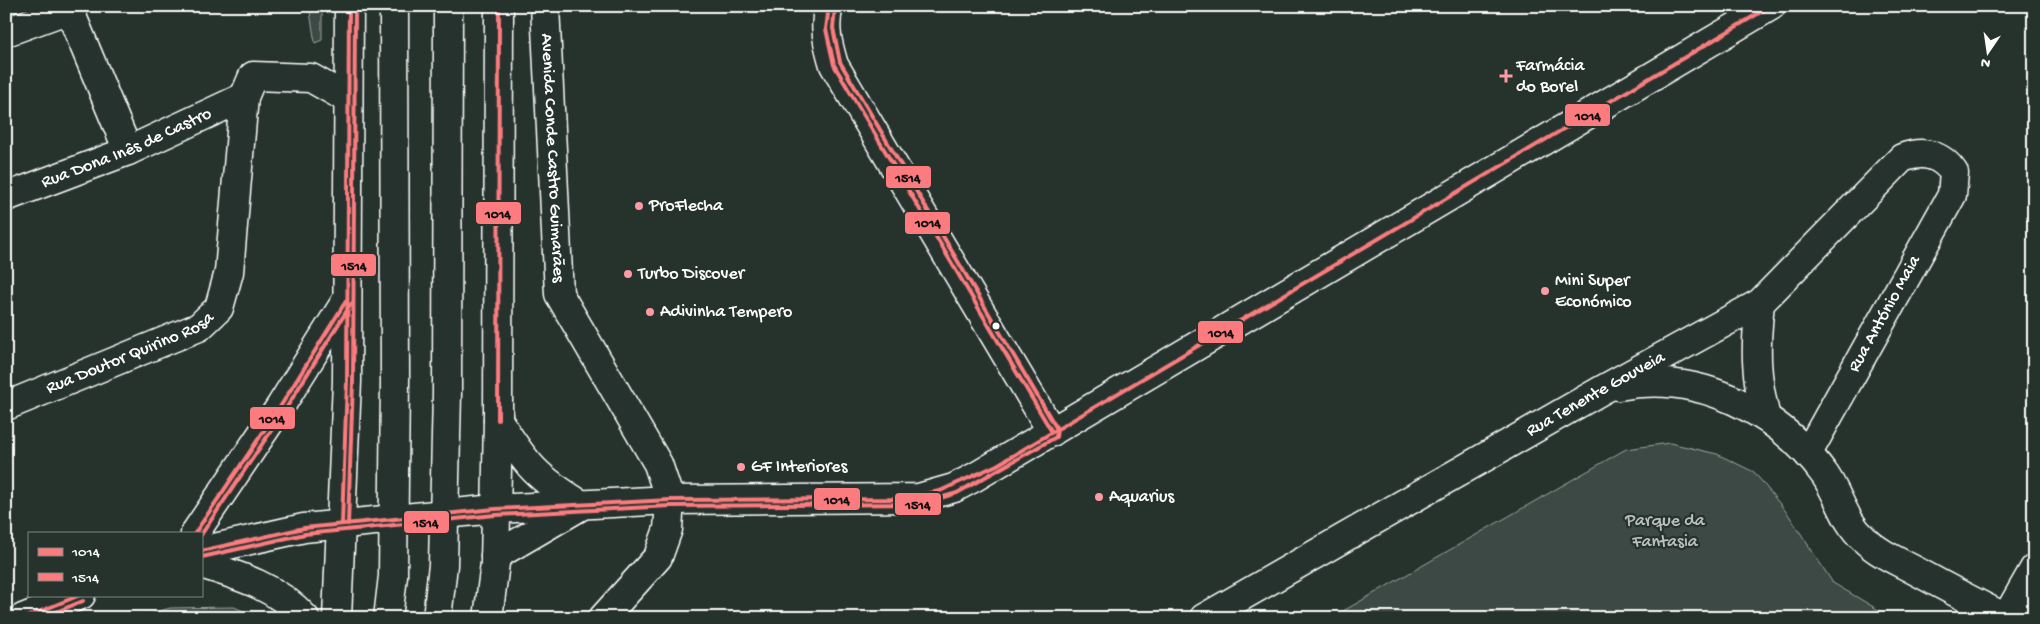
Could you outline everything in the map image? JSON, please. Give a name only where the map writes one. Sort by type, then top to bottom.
[{"type":"street","points":[[337,618],[347,381],[348,6]]},
{"type":"street","points":[[388,618],[393,576],[394,6]]},
{"type":"street","points":[[437,618],[442,565],[447,393],[448,6]]},
{"type":"street","points":[[488,618],[495,556],[498,420],[499,6]]},
{"type":"street","name":"Avenida Conde Castro Guimarães","points":[[545,6],[559,294],[658,464],[670,500],[668,529],[658,557],[603,618]]},
{"type":"street","points":[[829,6],[826,26],[827,42],[834,64],[1052,432]]},
{"type":"street","points":[[202,552],[304,528],[495,509],[670,500],[918,498],[954,488],[1052,432],[1771,6]]},
{"type":"street","points":[[6,32],[69,9],[128,151]]},
{"type":"street","points":[[244,97],[253,76],[311,78],[348,99]]},
{"type":"street","name":"Rua Dona Inês de Castro","points":[[6,197],[128,151],[244,97]]},
{"type":"street","name":"Rua Doutor Quirino Rosa","points":[[6,406],[199,327],[219,308],[229,272],[244,97]]},
{"type":"street","name":"Rua Tenente Gouveia","points":[[1204,618],[1602,390],[1760,303],[1902,158],[1913,154],[1925,153],[1939,157],[1948,163],[1954,172]]},
{"type":"street","name":"Rua António Maia","points":[[1808,453],[1952,195],[1954,172]]},
{"type":"street","points":[[196,532],[280,408],[346,301]]},
{"type":"street","points":[[1760,303],[1755,359],[1759,392],[1766,418]]},
{"type":"street","points":[[1602,390],[1636,383],[1692,387],[1745,404],[1785,431],[1808,453],[1826,477],[1849,523],[1876,550],[2006,618],[2034,569]]},
{"type":"street","points":[[498,420],[520,456],[531,469],[551,487],[582,505]]},
{"type":"street","points":[[495,556],[582,505]]},
{"type":"street","points":[[202,564],[266,588],[290,601],[305,618]]},
{"type":"street","points":[[34,616],[79,596]]},
{"type":"green space","points":[[309,6],[322,6],[322,40],[315,43]]},
{"type":"green space","name":"Parque da Fantasia","points":[[1670,443],[1717,454],[1754,472],[1788,514],[1833,583],[1892,618],[1331,618],[1626,449]]},
{"type":"green space","points":[[234,607],[260,618],[137,618],[170,608]]},
{"type":"transit line","name":"1014","points":[[342,524],[347,381],[349,6]]},
{"type":"transit line","name":"1514","points":[[348,524],[353,381],[355,6]]},
{"type":"transit line","name":"1014","points":[[498,420],[499,6]]},
{"type":"transit line","name":"1014","points":[[829,6],[826,29],[834,65],[1052,432]]},
{"type":"transit line","name":"1014","points":[[202,551],[304,528],[495,509],[670,500],[899,499],[940,491],[997,465],[1771,6]]},
{"type":"transit line","name":"1514","points":[[202,557],[305,534],[495,515],[670,506],[920,504],[957,493],[1056,437],[1057,429],[840,62],[833,28],[835,7]]},
{"type":"transit line","name":"1014","points":[[196,532],[280,407],[346,301]]},
{"type":"transit line","name":"1514","points":[[202,534],[285,410],[351,304]]},
{"type":"transit line","name":"1014","points":[[24,618],[78,596]]},
{"type":"transit line","name":"1514","points":[[41,618],[83,601]]},
{"type":"place","name":"Farmácia do Borel","points":[[1506,76]]},
{"type":"place","name":"ProFlecha","points":[[639,206]]},
{"type":"place","name":"Turbo Discover","points":[[628,274]]},
{"type":"place","name":"Mini Super Económico","points":[[1545,291]]},
{"type":"place","name":"Adivinha Tempero","points":[[650,312]]},
{"type":"place","name":"GF Interiores","points":[[741,467]]},
{"type":"place","name":"Aquarius","points":[[1099,497]]}]
